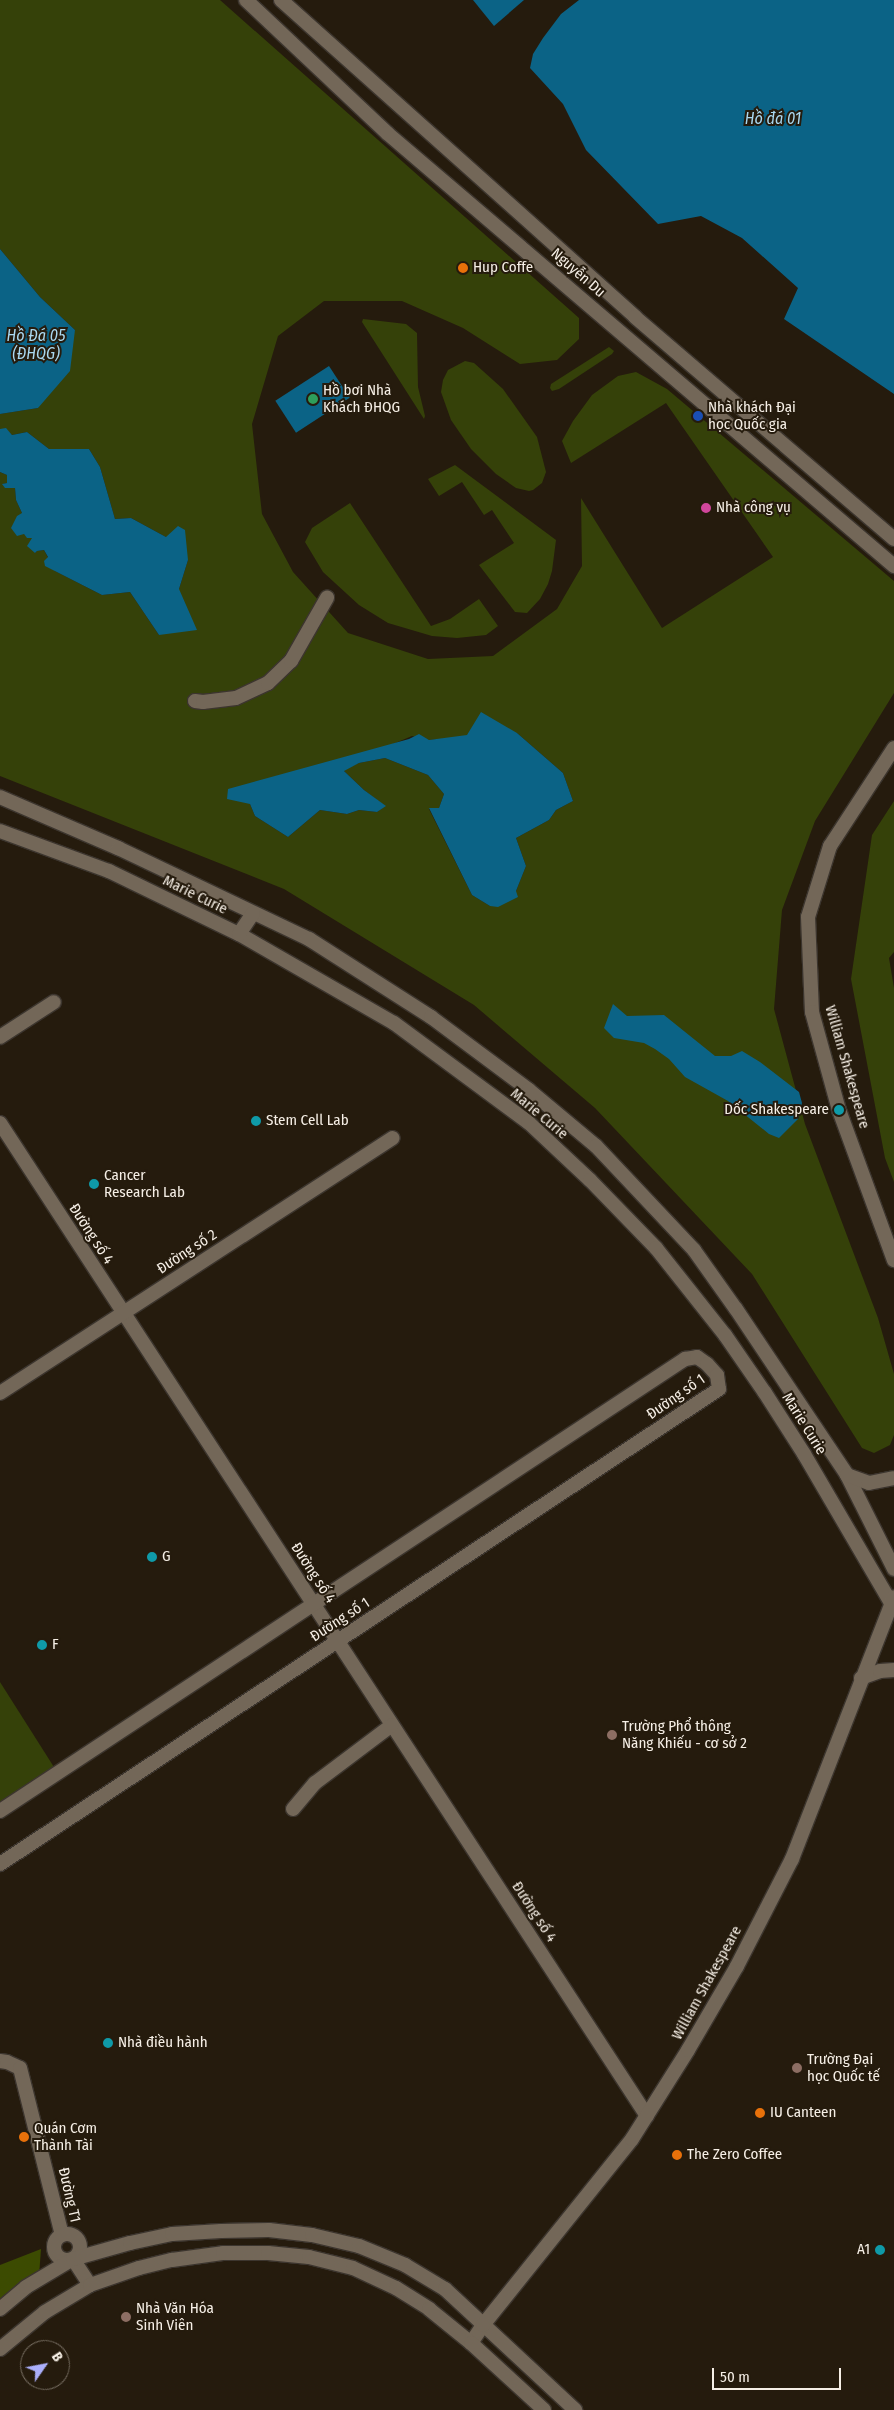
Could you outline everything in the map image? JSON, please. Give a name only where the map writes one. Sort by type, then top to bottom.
[{"type":"street","name":"Nguyễn Du","points":[[246,0],[387,133],[894,566]]},
{"type":"street","name":"Nguyễn Du","points":[[281,0],[635,317],[894,539]]},
{"type":"street","points":[[194,700],[203,702],[236,698],[268,683],[292,661],[327,598]]},
{"type":"street","name":"William Shakespeare","points":[[894,748],[830,846],[808,917],[812,1012],[839,1110],[894,1260]]},
{"type":"street","name":"Marie Curie","points":[[0,796],[118,848],[309,939],[431,1018],[529,1090],[596,1146],[694,1250],[792,1391],[846,1475],[894,1569]]},
{"type":"street","name":"Marie Curie","points":[[0,831],[109,871],[239,934],[394,1023],[528,1122],[590,1180],[656,1248],[725,1335],[799,1446],[893,1602]]},
{"type":"street","points":[[239,934],[253,913]]},
{"type":"street","points":[[0,1037],[54,1002]]},
{"type":"street","name":"Đường số 4","points":[[0,1123],[647,2116]]},
{"type":"street","name":"Đường số 2","points":[[0,1393],[392,1138]]},
{"type":"street","name":"Đường số 1","points":[[0,1811],[685,1359],[697,1357],[717,1375],[719,1389],[0,1864]]},
{"type":"street","points":[[846,1475],[869,1483],[894,1478]]},
{"type":"street","name":"William Shakespeare","points":[[472,2343],[483,2325],[608,2173],[647,2116],[737,1966],[788,1869],[837,1746],[861,1678],[893,1602]]},
{"type":"street","points":[[861,1678],[880,1671],[894,1670]]},
{"type":"street","points":[[293,1809],[315,1784],[392,1725]]},
{"type":"street","name":"Đường T1","points":[[0,2062],[8,2062],[20,2068],[62,2235],[54,2244],[55,2252],[61,2259],[73,2259]]},
{"type":"street","points":[[0,2309],[26,2288],[73,2259],[130,2243],[172,2234],[269,2230],[312,2234],[358,2246],[405,2265],[445,2289],[575,2410]]},
{"type":"street","points":[[0,2349],[44,2312],[90,2285],[139,2268],[200,2256],[268,2253],[309,2257],[353,2268],[396,2288],[429,2309],[472,2343],[544,2410]]},
{"type":"street","points":[[73,2259],[90,2285]]},
{"type":"green space","points":[[0,0],[220,0],[579,318],[579,339],[557,360],[520,364],[463,328],[402,301],[324,301],[278,336],[252,424],[262,514],[293,572],[348,633],[428,659],[493,656],[557,609],[582,566],[581,498],[662,628],[773,557],[666,403],[571,463],[562,441],[573,421],[592,395],[618,376],[636,372],[667,389],[894,581],[894,693],[815,821],[782,910],[774,1009],[805,1124],[878,1318],[894,1374],[894,1435],[890,1445],[874,1453],[862,1448],[752,1274],[595,1108],[474,1005],[284,889],[0,776],[0,472],[7,475],[7,483],[3,484],[15,488],[16,500],[22,513],[24,534],[32,538],[35,553],[44,550],[55,571],[102,595],[130,592],[159,635],[179,589],[188,560],[166,537],[131,518],[115,519],[100,467],[89,449],[49,449],[27,432],[12,435],[6,429],[0,429],[0,414],[38,408],[75,330],[40,297],[0,249]],"holes":[[[517,733],[563,773],[573,801],[556,810],[549,820],[516,838],[526,866],[516,891],[490,906],[472,895],[429,809],[439,808],[444,794],[428,775],[385,758],[359,763],[343,770],[364,790],[385,806],[377,812],[359,810],[347,814],[320,810],[288,837],[255,816],[250,804],[412,736],[429,740]]]},
{"type":"green space","points":[[363,319],[406,324],[417,333],[418,387],[425,416],[424,419],[362,322]]},
{"type":"green space","points":[[609,347],[614,351],[612,354],[559,389],[552,391],[550,388],[551,384]]},
{"type":"green space","points":[[465,361],[474,363],[503,389],[537,437],[546,472],[542,483],[533,490],[516,488],[496,474],[471,449],[451,420],[441,392],[443,380],[448,370]]},
{"type":"green space","points":[[455,465],[556,540],[552,571],[548,584],[540,599],[527,613],[515,612],[479,565],[514,543],[492,510],[484,515],[462,482],[439,496],[428,479]]},
{"type":"green space","points":[[350,503],[431,626],[450,619],[479,599],[498,626],[486,635],[457,638],[432,636],[388,623],[359,605],[323,572],[305,542],[312,528]]},
{"type":"green space","points":[[894,801],[894,952],[889,958],[894,988],[894,1182],[885,1158],[851,979],[872,835]]},
{"type":"green space","points":[[0,1682],[59,1775],[0,1815]]},
{"type":"green space","points":[[41,2249],[39,2276],[0,2317],[0,2265]]},
{"type":"water","points":[[473,0],[524,0],[494,26]]},
{"type":"water","name":"Hồ đá 01","points":[[579,0],[894,0],[894,394],[784,319],[798,288],[742,238],[701,216],[658,224],[586,150],[563,104],[530,68],[533,54],[543,38],[561,14]]},
{"type":"water","name":"Hồ Đá 05 (ĐHQG)","points":[[0,249],[40,297],[75,330],[70,371],[38,408],[0,414]]},
{"type":"water","name":"Hồ bơi Nhà Khách ĐHQG","points":[[329,366],[350,398],[296,433],[275,401]]},
{"type":"water","points":[[6,428],[12,435],[27,432],[49,449],[89,449],[100,467],[115,519],[131,518],[166,537],[178,526],[185,530],[188,560],[179,589],[197,630],[159,635],[130,592],[102,595],[45,566],[44,561],[48,557],[44,550],[35,553],[27,546],[32,538],[27,538],[24,534],[17,536],[11,528],[17,516],[22,513],[16,500],[15,488],[5,488],[2,484],[7,483],[7,475],[0,472],[0,429]]},
{"type":"water","points":[[481,712],[517,733],[563,773],[573,801],[556,810],[549,820],[516,838],[526,866],[516,891],[518,897],[498,907],[490,906],[472,895],[429,808],[439,808],[444,794],[428,775],[385,758],[359,763],[344,771],[364,790],[386,806],[377,812],[359,810],[347,814],[320,810],[288,837],[255,816],[250,804],[227,799],[228,789],[409,739],[419,734],[429,740],[467,735]]},
{"type":"water","points":[[613,1004],[627,1016],[664,1015],[715,1056],[731,1056],[742,1051],[760,1062],[799,1092],[802,1103],[798,1119],[779,1138],[769,1134],[728,1101],[685,1077],[669,1059],[655,1049],[644,1043],[614,1038],[604,1028]]},
{"type":"place","name":"Hup Coffe","points":[[463,268]]},
{"type":"place","name":"Hồ bơi Nhà Khách ĐHQG","points":[[313,399]]},
{"type":"place","name":"Nhà khách Đại học Quốc gia","points":[[698,416]]},
{"type":"place","name":"Nhà công vụ","points":[[706,508]]},
{"type":"place","name":"Dốc Shakespeare","points":[[839,1110]]},
{"type":"place","name":"Stem Cell Lab","points":[[256,1121]]},
{"type":"place","name":"Cancer Research Lab","points":[[94,1184]]},
{"type":"place","name":"G","points":[[152,1557]]},
{"type":"place","name":"F","points":[[42,1645]]},
{"type":"place","name":"Trường Phổ thông Năng Khiếu - cơ sở 2","points":[[612,1735]]},
{"type":"place","name":"Nhà điều hành","points":[[108,2043]]},
{"type":"place","name":"Trường Đại học Quốc tế","points":[[797,2068]]},
{"type":"place","name":"IU Canteen","points":[[760,2113]]},
{"type":"place","name":"Quán Cơm Thành Tài","points":[[24,2137]]},
{"type":"place","name":"The Zero Coffee","points":[[677,2155]]},
{"type":"place","name":"A1","points":[[880,2250]]},
{"type":"place","name":"Nhà Văn Hóa Sinh Viên","points":[[126,2317]]}]
